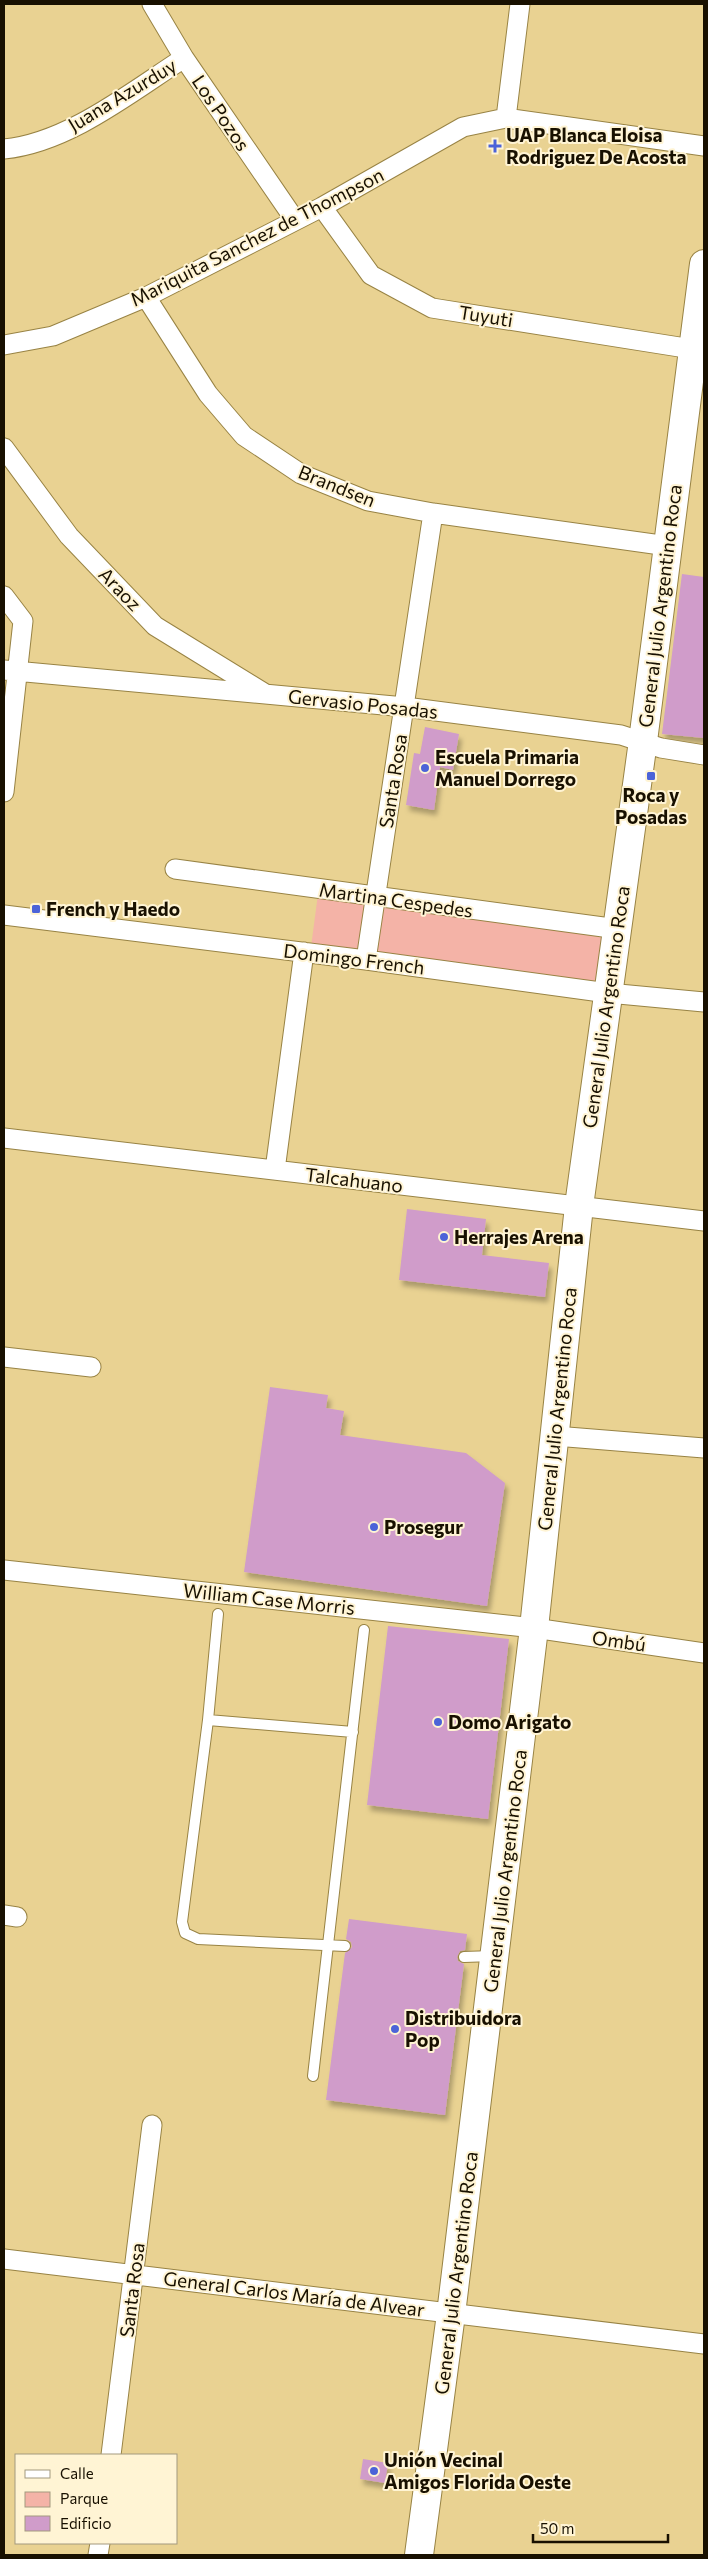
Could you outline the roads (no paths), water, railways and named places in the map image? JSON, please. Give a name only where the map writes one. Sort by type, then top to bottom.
[{"type":"street","name":"Los Pozos","points":[[152,4],[184,58],[295,220]]},
{"type":"street","points":[[506,118],[520,4]]},
{"type":"street","name":"Juana Azurduy","points":[[4,149],[20,148],[79,125],[184,58]]},
{"type":"street","name":"Mariquita Sanchez de Thompson","points":[[4,345],[53,336],[146,297],[322,207],[462,127],[506,118],[704,146]]},
{"type":"street","name":"Tuyuti","points":[[322,207],[371,275],[432,308],[692,349]]},
{"type":"street","name":"General Julio Argentino Roca","points":[[419,2555],[451,2314],[534,1628],[578,1206],[618,928],[704,266]]},
{"type":"street","name":"Brandsen","points":[[146,297],[208,394],[244,436],[301,474],[360,498],[433,513],[668,546]]},
{"type":"street","name":"Araoz","points":[[5,454],[68,536],[155,626],[268,695]]},
{"type":"street","name":"Santa Rosa","points":[[366,960],[433,513]]},
{"type":"street","points":[[4,596],[23,620],[11,671],[4,792]]},
{"type":"street","name":"Gervasio Posadas","points":[[11,671],[405,707],[621,735],[661,748],[704,755]]},
{"type":"street","name":"Martina Cespedes","points":[[175,869],[618,928]]},
{"type":"street","name":"Domingo French","points":[[4,916],[304,952],[608,993],[704,1002]]},
{"type":"street","points":[[275,1170],[304,952]]},
{"type":"street","name":"Talcahuano","points":[[4,1138],[704,1221]]},
{"type":"street","points":[[4,1357],[91,1367]]},
{"type":"street","points":[[555,1436],[704,1448]]},
{"type":"street","name":"William Case Morris","points":[[4,1570],[534,1628]]},
{"type":"street","name":"Ombú","points":[[534,1628],[704,1653]]},
{"type":"street","name":"Santa Rosa","points":[[111,2454],[152,2125]]},
{"type":"street","name":"General Carlos María de Alvear","points":[[4,2259],[704,2344]]},
{"type":"lane","points":[[218,1614],[208,1720],[182,1922],[185,1933],[198,1939],[346,1946]]},
{"type":"lane","points":[[314,2076],[327,1944],[364,1630]]},
{"type":"lane","points":[[208,1720],[353,1732]]},
{"type":"lane","points":[[464,1957],[494,1956]]},
{"type":"place","name":"UAP Blanca Eloisa Rodriguez De Acosta","points":[[495,146]]},
{"type":"place","name":"Escuela Primaria Manuel Dorrego","points":[[425,768]]},
{"type":"place","name":"Roca y Posadas","points":[[651,776]]},
{"type":"place","name":"French y Haedo","points":[[36,909]]},
{"type":"place","name":"Herrajes Arena","points":[[444,1237]]},
{"type":"place","name":"Prosegur","points":[[374,1527]]},
{"type":"place","name":"Domo Arigato","points":[[438,1722]]},
{"type":"place","name":"Distribuidora Pop","points":[[395,2029]]},
{"type":"place","name":"Unión Vecinal Amigos Florida Oeste","points":[[374,2471]]}]
